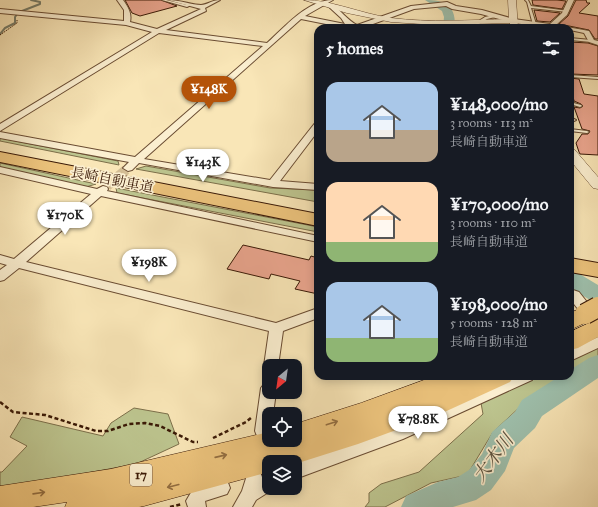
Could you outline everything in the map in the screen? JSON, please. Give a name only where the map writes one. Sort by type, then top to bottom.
[{"type":"highway","name":"長崎自動車道","points":[[0,148],[314,208]]},
{"type":"highway","name":"長崎自動車道","points":[[0,157],[314,219]]},
{"type":"highway","points":[[574,253],[598,257]]},
{"type":"highway","points":[[574,266],[598,270]]},
{"type":"main road","points":[[574,339],[592,323]]},
{"type":"main road","points":[[302,433],[366,412],[450,380]]},
{"type":"main road","name":"17","points":[[79,507],[113,501],[216,475],[272,460],[380,427],[494,380]]},
{"type":"main road","name":"17","points":[[0,499],[111,482],[259,447],[262,444]]},
{"type":"street","points":[[120,0],[128,11],[126,23]]},
{"type":"street","points":[[171,0],[202,7],[217,0]]},
{"type":"street","points":[[308,0],[321,4]]},
{"type":"street","points":[[440,0],[454,8],[494,16],[514,24]]},
{"type":"street","points":[[512,0],[514,24]]},
{"type":"street","points":[[553,24],[565,14],[571,0]]},
{"type":"street","points":[[330,3],[333,9],[342,15],[346,22],[349,24]]},
{"type":"street","points":[[128,168],[307,11],[321,4],[330,3],[366,16],[383,19],[534,24]]},
{"type":"street","points":[[368,24],[413,7],[433,4],[448,4]]},
{"type":"street","points":[[0,128],[158,31],[204,10],[202,7]]},
{"type":"street","points":[[0,11],[126,23],[158,31],[268,45]]},
{"type":"street","points":[[300,18],[334,24]]},
{"type":"street","points":[[574,29],[587,32],[594,40]]},
{"type":"street","points":[[273,184],[314,130]]},
{"type":"street","points":[[0,135],[273,184],[314,187]]},
{"type":"street","points":[[574,156],[596,179]]},
{"type":"street","points":[[0,170],[102,189],[314,237]]},
{"type":"street","points":[[0,277],[102,189]]},
{"type":"street","points":[[0,259],[276,328],[314,314]]},
{"type":"street","points":[[574,296],[578,299],[592,323],[574,350]]},
{"type":"street","points":[[272,359],[276,328]]},
{"type":"street","points":[[302,468],[397,434],[518,380]]},
{"type":"street","points":[[267,407],[268,399]]},
{"type":"street","points":[[197,507],[195,501],[199,495],[221,488],[216,475]]},
{"type":"lane","points":[[163,0],[187,6],[190,5]]},
{"type":"lane","points":[[526,0],[530,6],[529,9],[534,24]]},
{"type":"lane","points":[[530,6],[567,11]]},
{"type":"lane","points":[[477,24],[494,16]]},
{"type":"lane","points":[[574,39],[594,40]]},
{"type":"lane","points":[[574,76],[598,78]]},
{"type":"lane","points":[[574,104],[580,106]]},
{"type":"lane","points":[[574,130],[587,132]]},
{"type":"path","points":[[0,36],[7,29],[17,23],[18,16],[22,12]]},
{"type":"path","points":[[0,402],[13,412],[45,415],[96,431],[108,431],[128,424],[145,423],[160,426],[193,442],[200,442]]},
{"type":"path","points":[[208,441],[246,422],[267,404]]},
{"type":"green space","points":[[0,138],[118,161],[119,165],[0,141]]},
{"type":"green space","points":[[0,163],[96,184],[86,187],[0,167]]},
{"type":"green space","points":[[146,166],[270,188],[314,190],[314,201],[136,169]]},
{"type":"green space","points":[[116,188],[314,226],[314,231],[117,193]]},
{"type":"green space","points":[[598,347],[598,358],[574,371],[574,358]]},
{"type":"green space","points":[[529,380],[558,380],[535,393],[493,432],[467,475],[431,483],[385,507],[365,507],[369,502],[369,493],[381,484],[419,472],[483,414],[481,403]]},
{"type":"green space","points":[[134,408],[168,414],[179,444],[136,464],[0,489],[0,472],[2,472],[27,446],[10,437],[22,417],[103,436],[111,423]]},
{"type":"building","points":[[125,0],[161,0],[177,6],[140,16],[132,13]]},
{"type":"building","points":[[532,0],[566,1],[562,9],[533,5]]},
{"type":"building","points":[[576,0],[586,0],[587,3],[590,3],[579,13],[598,16],[598,39],[595,39],[589,30],[574,27],[574,24],[559,24],[568,16]]},
{"type":"building","points":[[534,10],[560,13],[550,22],[537,21]]},
{"type":"building","points":[[574,42],[588,43],[598,46],[598,75],[574,74]]},
{"type":"building","points":[[574,78],[579,79],[584,94],[598,96],[598,155],[580,154],[576,143],[582,134],[588,134],[590,131],[582,129],[574,107],[580,108],[583,106],[574,101]]},
{"type":"building","points":[[243,245],[309,260],[311,256],[314,257],[314,293],[295,289],[300,281],[271,274],[269,279],[227,269]]},
{"type":"waterway","points":[[22,11],[40,4],[40,2],[31,0]]},
{"type":"waterway","name":"大木川","points":[[430,0],[447,10],[449,24]]},
{"type":"waterway","points":[[0,34],[5,28],[15,23],[15,17],[18,13]]},
{"type":"waterway","name":"大木川","points":[[574,280],[598,295]]},
{"type":"waterway","name":"大木川","points":[[417,507],[438,496],[465,490],[480,480],[494,462],[502,441],[525,420],[532,408],[598,365]]},
{"type":"tunnel","points":[[107,186],[128,168]]}]
